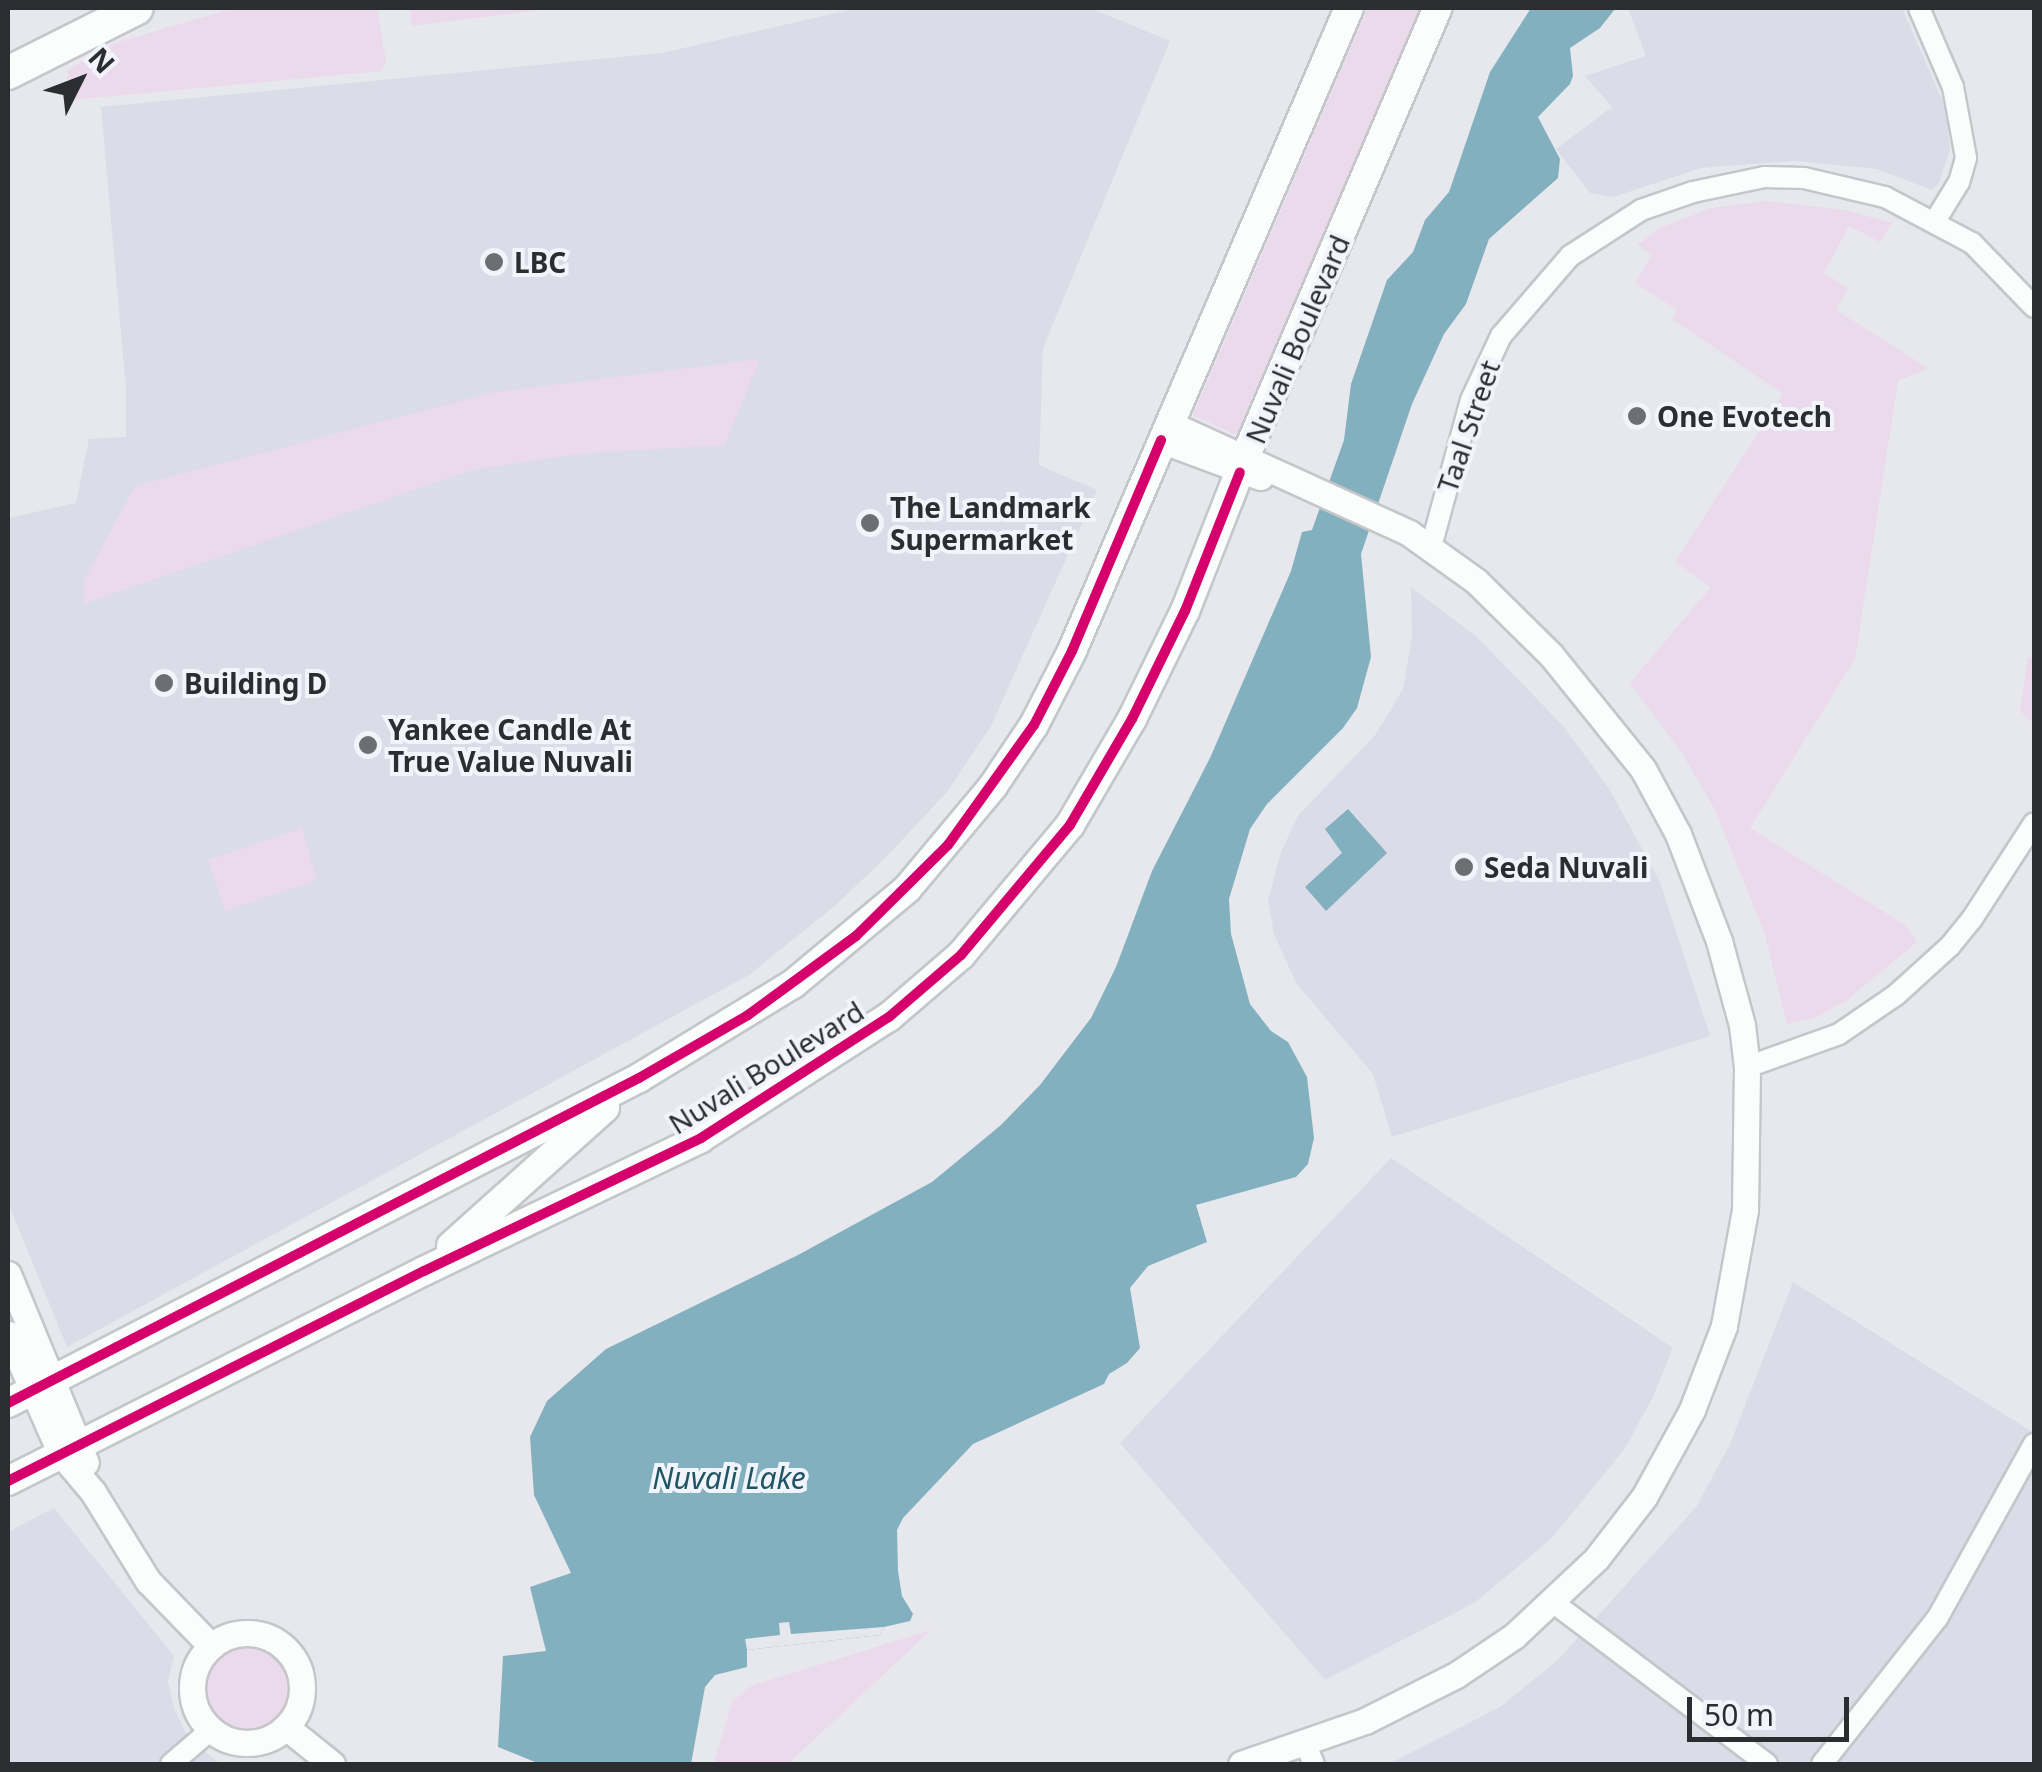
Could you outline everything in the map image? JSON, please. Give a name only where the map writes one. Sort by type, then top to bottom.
[{"type":"main road","points":[[8,73],[137,8]]},
{"type":"main road","name":"Nuvali Boulevard","points":[[30,1391],[639,1078],[748,1015],[817,966],[907,889],[948,845],[1034,725],[1072,651],[1349,8]]},
{"type":"main road","name":"Nuvali Boulevard","points":[[8,1481],[424,1271],[701,1138],[765,1101],[889,1017],[961,954],[1070,824],[1102,773],[1185,611],[1243,464],[1438,8]]},
{"type":"main road","points":[[424,1271],[639,1078]]},
{"type":"street","points":[[1919,8],[1954,87],[1966,158],[1959,182],[1935,221]]},
{"type":"street","name":"Taal Street","points":[[1432,547],[1449,473],[1485,366],[1524,305],[1591,239],[1665,201],[1764,178],[1804,178],[1885,197],[1972,244],[2034,307]]},
{"type":"street","points":[[1165,431],[1313,488],[1400,528],[1476,581],[1537,640],[1643,769],[1678,834],[1713,919],[1742,1025],[1747,1067],[1745,1210],[1724,1326],[1692,1410],[1644,1497],[1596,1559],[1554,1602],[1514,1636],[1456,1675],[1364,1721],[1309,1754],[1241,1764]]},
{"type":"street","points":[[1747,1067],[1839,1034],[1896,995],[1961,932],[2034,823]]},
{"type":"street","points":[[8,1274],[30,1391]]},
{"type":"street","points":[[8,1334],[30,1391],[72,1449],[93,1492],[148,1581],[210,1645]]},
{"type":"street","points":[[1822,1764],[1938,1618],[2034,1444]]},
{"type":"street","points":[[1554,1602],[1767,1764]]},
{"type":"street","points":[[245,1632],[264,1635],[284,1647],[298,1667],[302,1692],[286,1727],[275,1736],[247,1744],[233,1742],[212,1729],[197,1713],[191,1695],[198,1659],[210,1645],[245,1632]]},
{"type":"street","points":[[286,1727],[332,1764]]},
{"type":"street","points":[[172,1764],[212,1729]]},
{"type":"shaded area","points":[[377,8],[386,61],[381,71],[71,100],[67,70],[115,43],[224,11]]},
{"type":"shaded area","points":[[410,8],[556,8],[411,26]]},
{"type":"shaded area","points":[[858,8],[1090,8],[1170,41],[1043,348],[1039,465],[1097,490],[991,726],[947,792],[888,855],[837,904],[749,975],[67,1347],[8,1203],[8,518],[76,503],[89,439],[126,437],[126,389],[101,107],[662,53]]},
{"type":"shaded area","points":[[1368,8],[1421,8],[1236,435],[1193,415]]},
{"type":"shaded area","points":[[1628,8],[1902,8],[1946,109],[1950,149],[1939,183],[1932,190],[1877,169],[1795,161],[1701,168],[1613,197],[1590,193],[1556,149],[1612,107],[1585,76],[1646,56]]},
{"type":"shaded area","points":[[1767,201],[1845,210],[1892,223],[1880,242],[1849,226],[1824,273],[1848,288],[1836,310],[1928,368],[1898,381],[1855,659],[1750,828],[1905,925],[1917,942],[1844,1002],[1814,1018],[1787,1024],[1765,934],[1714,808],[1680,750],[1630,683],[1711,587],[1675,562],[1783,394],[1672,319],[1677,310],[1635,283],[1652,255],[1637,245],[1662,227],[1712,208]]},
{"type":"shaded area","points":[[760,359],[725,445],[578,454],[472,470],[83,604],[84,580],[135,486],[495,392]]},
{"type":"shaded area","name":"Seda Nuvali","points":[[1411,587],[1478,638],[1564,727],[1610,790],[1660,882],[1710,1036],[1392,1137],[1373,1074],[1296,983],[1274,934],[1268,901],[1281,852],[1298,816],[1376,734],[1403,689],[1412,637]]},
{"type":"shaded area","points":[[2028,657],[2034,658],[2034,724],[2020,711]]},
{"type":"shaded area","points":[[302,828],[317,880],[225,911],[208,860]]},
{"type":"shaded area","points":[[1391,1158],[1673,1348],[1653,1397],[1624,1450],[1550,1540],[1474,1603],[1325,1680],[1120,1443]]},
{"type":"shaded area","points":[[1793,1282],[2034,1433],[2034,1764],[1389,1764],[1500,1707],[1558,1660],[1697,1506],[1730,1444]]},
{"type":"shaded area","points":[[54,1508],[174,1656],[168,1681],[174,1708],[189,1740],[221,1764],[8,1764],[8,1532]]},
{"type":"shaded area","points":[[931,1630],[788,1764],[714,1764],[732,1702],[751,1686]]},
{"type":"shaded area","points":[[247,1645],[263,1648],[277,1657],[286,1671],[286,1703],[277,1717],[263,1726],[247,1729],[231,1726],[217,1717],[208,1703],[205,1687],[208,1671],[217,1657],[231,1648]]},
{"type":"water","name":"Nuvali Lake","points":[[1531,8],[1615,9],[1600,28],[1570,48],[1570,84],[1538,117],[1560,159],[1558,178],[1489,239],[1466,304],[1444,334],[1412,404],[1361,554],[1371,657],[1357,708],[1343,728],[1267,804],[1250,829],[1229,899],[1231,934],[1250,1004],[1271,1031],[1288,1042],[1307,1077],[1314,1138],[1308,1164],[1296,1177],[1196,1205],[1207,1242],[1148,1266],[1130,1288],[1140,1348],[1127,1363],[1109,1374],[1104,1384],[973,1444],[903,1518],[897,1530],[898,1571],[902,1596],[913,1614],[910,1621],[884,1627],[880,1635],[747,1650],[747,1667],[715,1675],[705,1687],[691,1764],[540,1764],[498,1747],[503,1656],[546,1651],[530,1587],[571,1573],[534,1495],[530,1437],[547,1401],[606,1349],[798,1255],[932,1182],[1001,1125],[1040,1085],[1091,1018],[1116,967],[1152,871],[1210,758],[1291,571],[1302,532],[1312,530],[1344,440],[1351,384],[1387,280],[1413,252],[1425,220],[1449,192],[1490,72]]},
{"type":"water","points":[[1348,809],[1387,853],[1326,911],[1305,887],[1342,853],[1325,829]]},
{"type":"pier","points":[[789,1622],[791,1634],[884,1627],[880,1635],[747,1650],[745,1639],[780,1635],[779,1623]]},
{"type":"cycle path","points":[[8,1403],[639,1078],[748,1015],[856,936],[948,845],[1034,725],[1072,651],[1161,440]]},
{"type":"cycle path","points":[[8,1481],[424,1271],[701,1138],[889,1017],[961,955],[1070,825],[1132,719],[1185,611],[1240,472]]},
{"type":"place","name":"LBC","points":[[494,262]]},
{"type":"place","name":"One Evotech","points":[[1637,416]]},
{"type":"place","name":"The Landmark Supermarket","points":[[870,523]]},
{"type":"place","name":"Building D","points":[[164,683]]},
{"type":"place","name":"Yankee Candle At True Value Nuvali","points":[[368,745]]},
{"type":"place","name":"Seda Nuvali","points":[[1464,867]]}]
